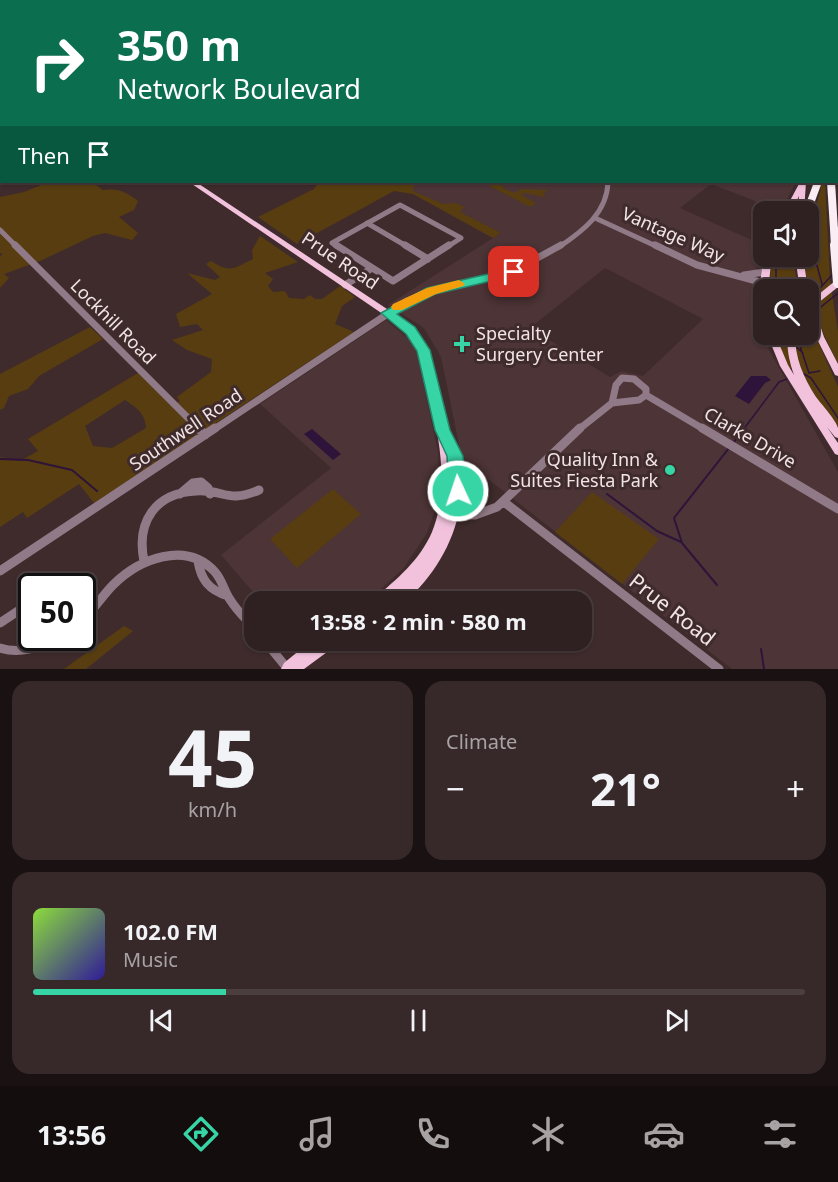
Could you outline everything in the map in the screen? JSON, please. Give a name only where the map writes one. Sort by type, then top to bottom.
[{"type":"highway","points":[[811,201],[818,183]]},
{"type":"highway","points":[[831,183],[838,283]]},
{"type":"main road","name":"Prue Road","points":[[193,183],[388,313],[411,331],[423,350],[442,430],[448,475],[449,514]]},
{"type":"main road","points":[[793,201],[802,183]]},
{"type":"main road","points":[[802,201],[803,183]]},
{"type":"main road","points":[[764,279],[766,267]]},
{"type":"main road","points":[[819,297],[838,283]]},
{"type":"main road","points":[[819,334],[838,373]]},
{"type":"main road","points":[[775,345],[784,366],[838,451]]},
{"type":"main road","points":[[789,345],[801,379],[838,434]]},
{"type":"main road","points":[[403,591],[449,514]]},
{"type":"main road","points":[[408,591],[420,580],[430,565],[449,514]]},
{"type":"main road","points":[[391,591],[416,569]]},
{"type":"main road","points":[[286,669],[308,651]]},
{"type":"main road","points":[[286,669],[298,666],[319,651]]},
{"type":"main road","points":[[303,669],[326,651]]},
{"type":"street","points":[[205,0],[224,0]]},
{"type":"street","points":[[595,218],[607,198],[608,183]]},
{"type":"street","points":[[400,205],[461,238],[393,281],[332,243],[367,223],[400,205]]},
{"type":"street","name":"Vantage Way","points":[[595,218],[697,266],[753,280]]},
{"type":"street","name":"Southwell Road","points":[[0,571],[388,313],[431,291],[501,276],[526,267],[595,218]]},
{"type":"street","points":[[367,223],[428,259]]},
{"type":"street","name":"Lockhill Road","points":[[0,230],[205,435]]},
{"type":"street","points":[[343,283],[370,267]]},
{"type":"street","name":"Vantage Way","points":[[739,276],[765,272]]},
{"type":"street","name":"Clarke Drive","points":[[612,403],[616,385],[622,378],[639,382],[646,389],[646,395],[838,509]]},
{"type":"street","points":[[449,514],[483,514],[504,502],[580,428],[612,403],[639,400],[646,395]]},
{"type":"street","points":[[144,561],[139,538],[145,518],[162,503],[180,494],[198,491],[234,499],[259,490]]},
{"type":"street","name":"Prue Road","points":[[504,502],[719,669]]},
{"type":"street","points":[[96,604],[114,584],[144,561],[175,555],[186,556],[214,571],[225,584],[228,596],[244,616]]},
{"type":"street","points":[[198,561],[200,576],[214,593],[228,596]]},
{"type":"street","points":[[203,580],[214,571]]},
{"type":"street","points":[[0,623],[18,611]]},
{"type":"street","points":[[0,648],[9,652],[20,651]]},
{"type":"street","points":[[272,651],[286,669]]},
{"type":"shaded area","points":[[46,183],[102,183],[96,185],[103,190],[122,191],[138,201],[134,210],[119,217],[138,233],[132,240],[105,233],[93,236],[40,261],[4,274],[9,278],[0,288],[0,256],[3,254],[0,253],[0,197],[24,192]]},
{"type":"shaded area","points":[[318,183],[424,183],[413,186],[413,191],[443,204],[456,203],[464,207],[460,212],[501,233],[493,238],[413,194],[394,191],[297,244],[258,217],[314,189]]},
{"type":"shaded area","points":[[411,183],[795,183],[786,201],[755,201],[711,184],[680,208],[753,241],[753,267],[758,267],[757,279],[753,279],[753,345],[767,345],[838,472],[838,669],[732,669],[462,459],[441,357],[424,328],[388,305],[493,238],[401,187]],"holes":[[[605,268],[703,319],[643,376],[622,371],[610,377],[530,328]]]},
{"type":"shaded area","points":[[484,183],[502,184],[503,188],[514,193],[522,189],[548,190],[543,194],[546,196],[544,197],[525,193],[521,195],[536,203],[530,207]]},
{"type":"shaded area","points":[[820,183],[825,183],[830,280],[838,332],[838,364],[819,321],[819,279],[807,279],[805,271],[805,267],[819,267],[818,201],[821,188]]},
{"type":"shaded area","points":[[260,236],[298,262],[265,273],[273,279],[268,286],[273,292],[285,291],[289,298],[304,299],[310,295],[315,299],[322,299],[340,286],[355,297],[342,306],[335,324],[354,332],[94,503],[79,484],[27,518],[23,512],[0,527],[0,457],[20,461],[38,451],[28,439],[138,373],[171,406],[180,401],[177,397],[211,372],[212,359],[187,350],[172,340],[203,330],[197,324],[180,327],[176,314],[212,294],[187,273],[215,280],[220,277],[206,264],[211,261],[227,268],[236,267],[253,259],[252,250]],"holes":[[[125,400],[137,408],[146,428],[112,448],[93,446],[85,426]]]},
{"type":"shaded area","points":[[771,267],[795,267],[796,279],[770,279]]},
{"type":"shaded area","points":[[386,320],[410,340],[417,353],[438,452],[440,495],[427,533],[403,569],[379,591],[252,591],[221,555],[331,468],[260,404]]},
{"type":"shaded area","points":[[90,327],[103,339],[39,376],[28,389],[9,396],[4,408],[0,410],[0,374]]},
{"type":"shaded area","points":[[819,344],[838,387],[838,430],[797,368],[789,368],[779,345]]},
{"type":"shaded area","points":[[751,376],[766,376],[771,380],[765,383],[749,404],[735,396]]},
{"type":"shaded area","points":[[312,429],[341,454],[333,460],[304,434]]},
{"type":"shaded area","points":[[333,489],[361,514],[297,568],[270,539]]},
{"type":"shaded area","points":[[592,492],[659,539],[622,584],[555,532]]},
{"type":"shaded area","points":[[124,626],[133,631],[86,669],[64,669],[89,651],[96,651],[96,646]]},
{"type":"waterway","points":[[776,267],[776,279]]},
{"type":"waterway","points":[[817,267],[822,284]]},
{"type":"waterway","points":[[819,289],[833,274]]},
{"type":"waterway","points":[[819,309],[838,293]]},
{"type":"waterway","points":[[800,345],[802,352]]},
{"type":"waterway","points":[[795,346],[802,352]]},
{"type":"waterway","points":[[802,352],[809,373],[820,371]]},
{"type":"waterway","points":[[804,374],[811,378],[838,418]]},
{"type":"waterway","points":[[743,430],[779,382],[787,379]]},
{"type":"waterway","points":[[734,442],[744,428]]},
{"type":"waterway","points":[[717,585],[682,543],[674,518],[729,448]]},
{"type":"waterway","points":[[0,459],[28,460],[72,470],[97,491]]},
{"type":"waterway","points":[[607,494],[657,531],[681,542]]},
{"type":"waterway","points":[[761,649],[764,669]]},
{"type":"slow traffic","points":[[397,307],[419,295],[459,284]]},
{"type":"place","name":"Specialty Surgery Center","points":[[462,344]]},
{"type":"place","name":"Quality Inn & Suites Fiesta Park","points":[[670,470]]},
{"type":"route","points":[[458,491],[455,456],[442,430],[426,357],[411,331],[388,313],[419,295],[431,291],[514,272]]}]
